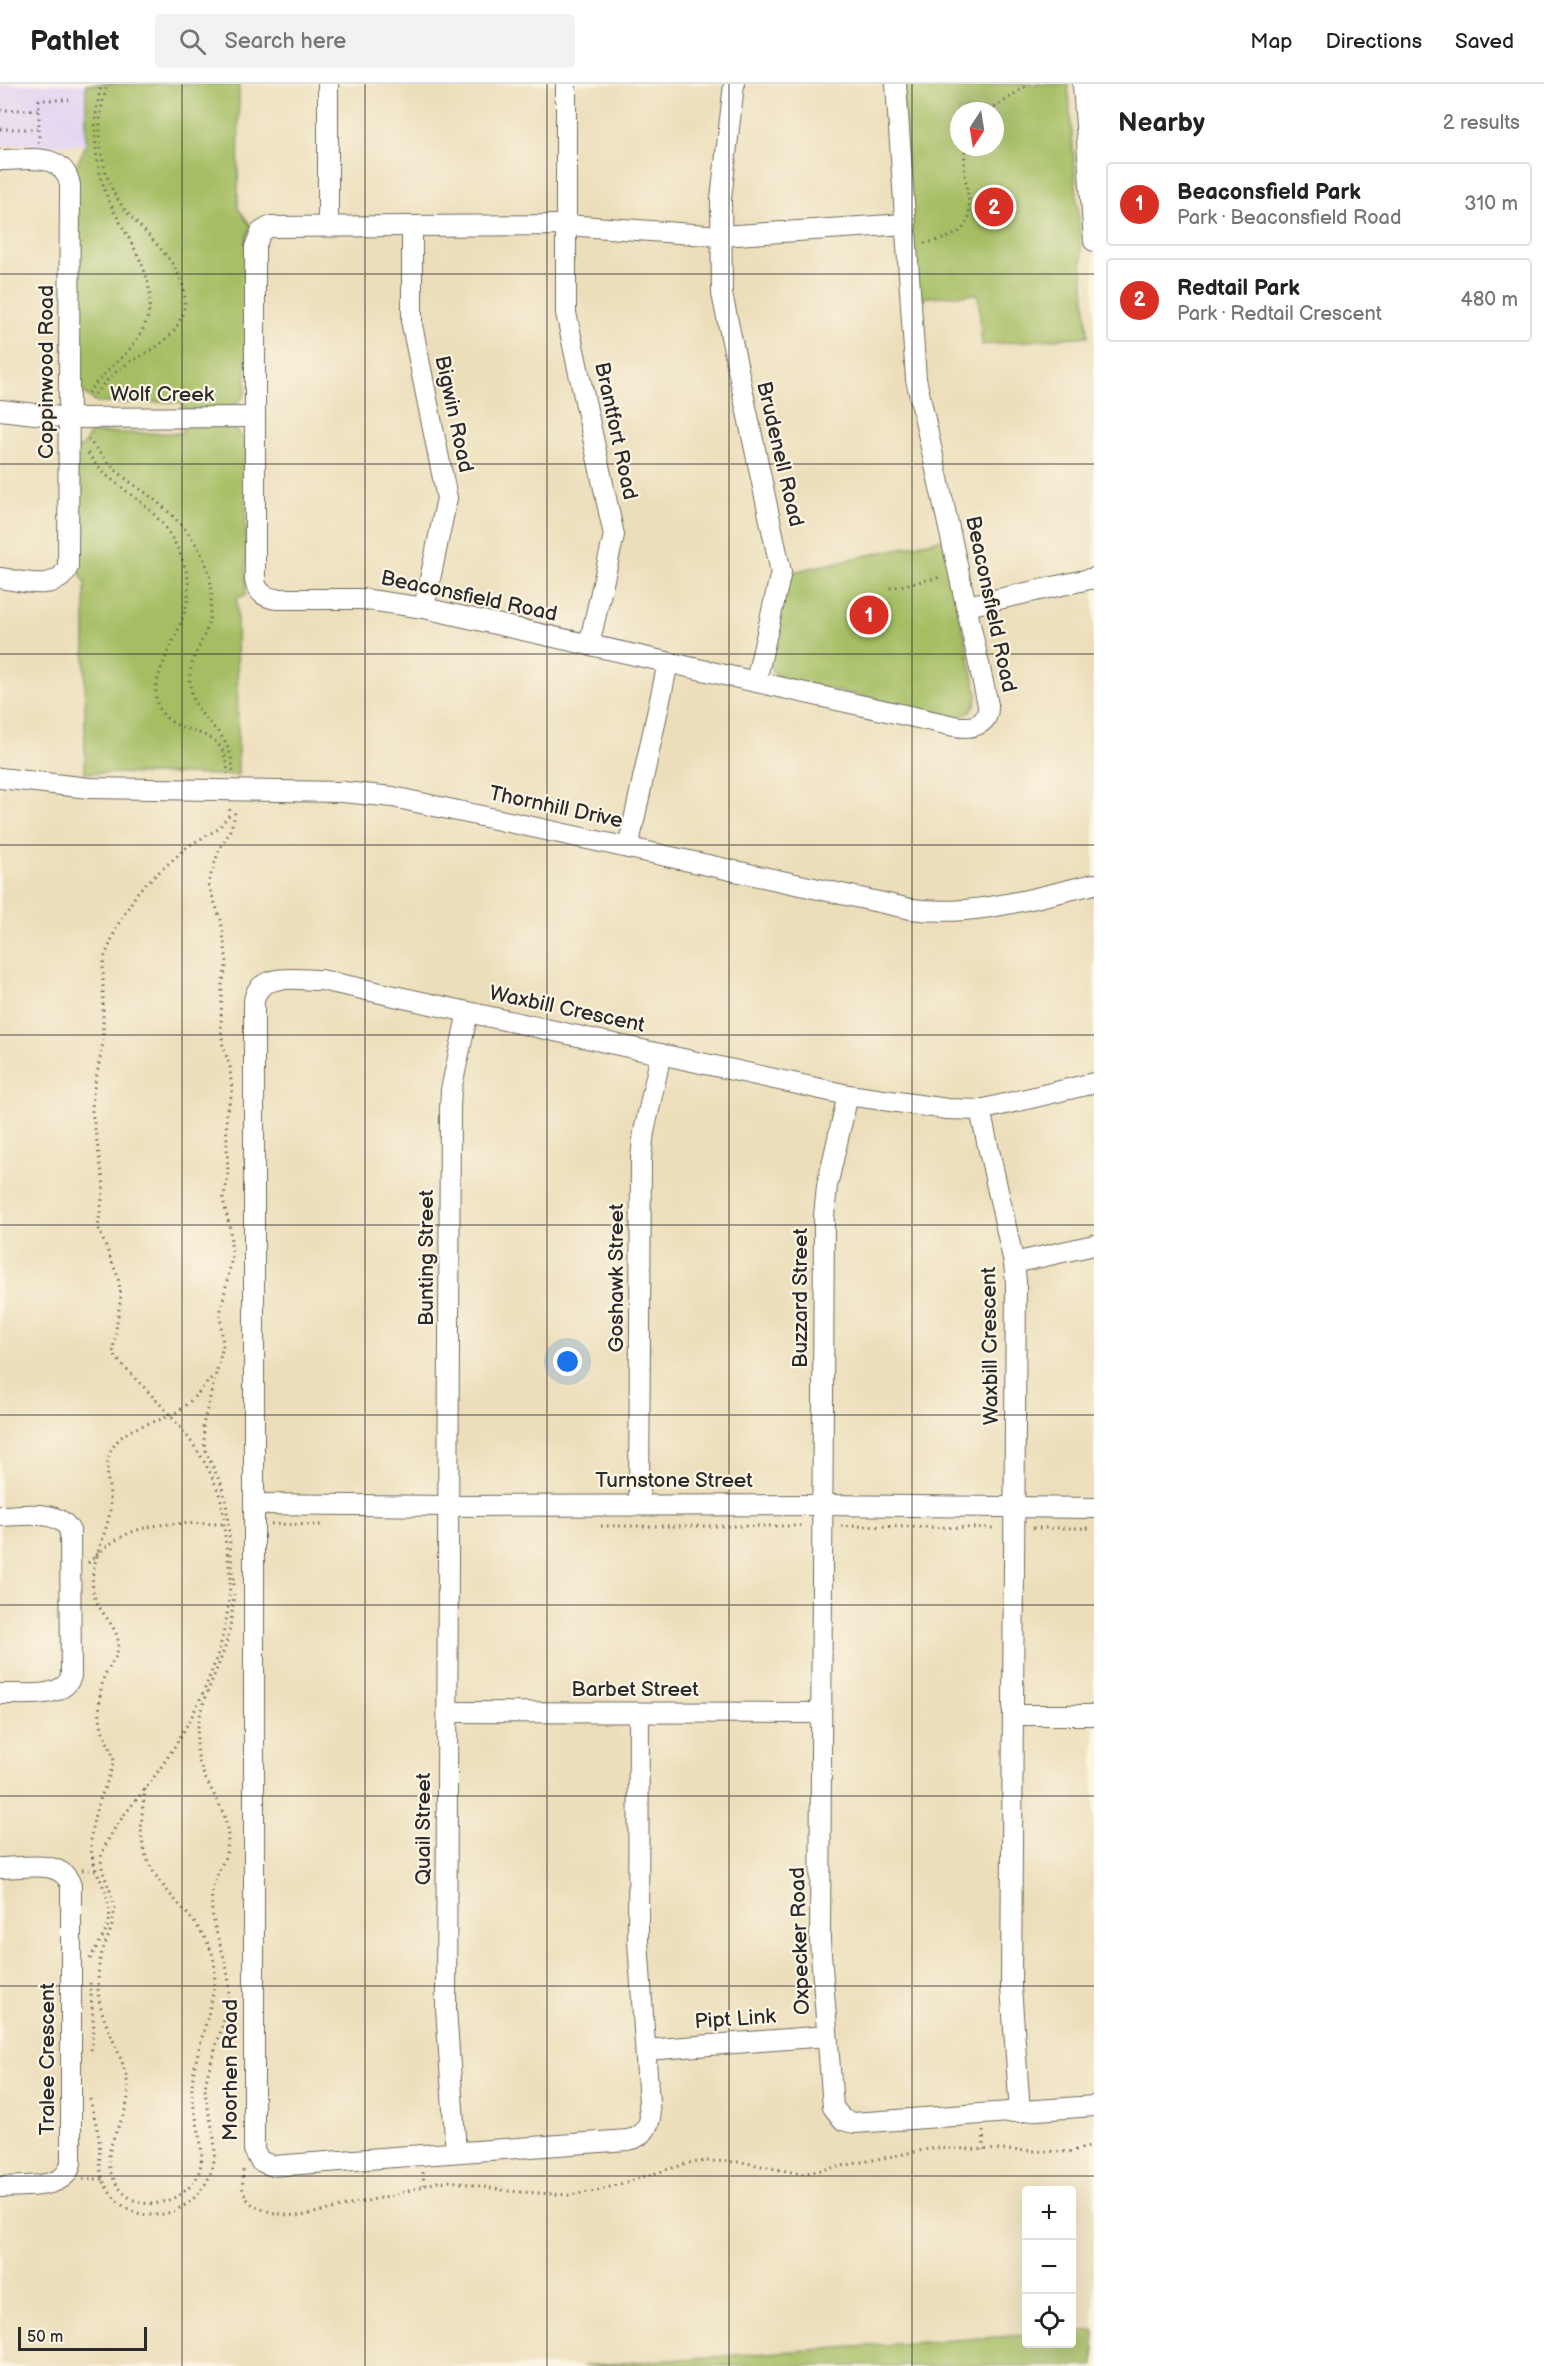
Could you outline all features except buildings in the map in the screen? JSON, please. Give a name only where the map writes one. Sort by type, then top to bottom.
[{"type":"street","points":[[328,84],[328,226]]},
{"type":"street","name":"Brantfort Road","points":[[566,84],[566,313],[614,535],[589,645]]},
{"type":"street","name":"Brudenell Road","points":[[734,84],[721,199],[722,294],[728,331],[781,572],[756,681]]},
{"type":"street","points":[[896,84],[906,224]]},
{"type":"street","points":[[1083,84],[1094,241]]},
{"type":"street","name":"Coppinwood Road","points":[[0,160],[39,160],[57,163],[68,174],[81,422],[69,556],[64,574],[57,580],[44,584],[0,578]]},
{"type":"street","name":"Beaconsfield Road","points":[[906,224],[916,379],[988,705],[986,718],[975,727],[954,726],[424,608],[372,600],[276,599],[262,595],[255,580],[255,247],[258,237],[264,230],[273,226],[328,226],[566,225],[721,236],[906,224]]},
{"type":"street","name":"Bigwin Road","points":[[412,227],[411,301],[414,336],[447,498],[424,608]]},
{"type":"street","name":"Wolf Creek","points":[[0,411],[81,422],[144,418],[254,417]]},
{"type":"street","points":[[967,606],[1094,578]]},
{"type":"street","points":[[628,848],[668,663]]},
{"type":"street","name":"Thornhill Drive","points":[[0,778],[89,788],[343,792],[393,797],[931,912],[976,910],[1094,884]]},
{"type":"street","name":"Waxbill Crescent","points":[[255,1504],[255,994],[262,985],[270,981],[321,980],[848,1095],[947,1109],[980,1110],[1014,1263],[1011,1987],[1020,2112]]},
{"type":"street","name":"Bunting Street","points":[[450,1506],[450,1108],[451,1090],[468,1012]]},
{"type":"street","name":"Goshawk Street","points":[[639,1504],[640,1158],[662,1054]]},
{"type":"street","points":[[980,1110],[1094,1083]]},
{"type":"street","name":"Buzzard Street","points":[[823,1505],[825,1206],[848,1095]]},
{"type":"street","points":[[1014,1263],[1094,1245]]},
{"type":"street","name":"Turnstone Street","points":[[255,1504],[450,1506],[639,1504],[1094,1508]]},
{"type":"street","name":"Moorhen Road","points":[[255,1504],[255,2153],[264,2164],[273,2166],[627,2140],[640,2136],[645,2131],[650,2118],[646,2049]]},
{"type":"street","name":"Oxpecker Road","points":[[823,1505],[820,1941],[833,2108],[838,2116],[848,2122],[1094,2106]]},
{"type":"street","name":"Quail Street","points":[[450,1506],[446,2009],[456,2152]]},
{"type":"street","points":[[0,1516],[52,1516],[63,1520],[70,1531],[71,1578],[70,1681],[63,1689],[54,1693],[0,1694]]},
{"type":"street","name":"Barbet Street","points":[[448,1712],[821,1713]]},
{"type":"street","points":[[639,1713],[638,1941],[646,2049]]},
{"type":"street","points":[[1013,1715],[1094,1715]]},
{"type":"street","name":"Tralee Crescent","points":[[0,1868],[56,1868],[66,1874],[71,1886],[71,2167],[66,2176],[55,2182],[0,2187]]},
{"type":"street","name":"Pipt Link","points":[[646,2049],[827,2036]]},
{"type":"path","points":[[102,84],[97,100],[96,121],[100,169],[106,194],[144,267],[151,307],[144,329],[126,354],[104,373],[83,400],[81,422],[105,460],[167,511],[194,540],[205,560],[211,578],[212,593],[208,624],[191,660],[190,686],[192,696],[202,715],[222,735],[232,753],[228,815],[218,828],[188,846],[139,890],[109,942],[103,969],[103,1043],[92,1111],[104,1186],[98,1227],[118,1277],[121,1296],[113,1350],[116,1358],[170,1415],[206,1463],[221,1497],[230,1577],[228,1610],[217,1655],[199,1699],[181,1733],[145,1789],[111,1835],[101,1856],[100,1867],[113,1894],[114,1926],[101,1954],[98,1989],[104,2021],[123,2066],[128,2086],[126,2111],[111,2140],[108,2167],[114,2181],[124,2192],[136,2202],[147,2206],[166,2203],[186,2190],[202,2160],[202,2141],[193,2109],[192,2087],[195,2060],[213,1996],[215,1976],[213,1955],[200,1928],[162,1885],[150,1866],[143,1845],[145,1789]]},
{"type":"path","points":[[81,422],[87,404],[102,384],[126,364],[164,343],[179,323],[184,310],[185,297],[181,279],[170,261],[120,202],[106,170],[99,119],[108,84]]},
{"type":"path","points":[[1002,102],[1029,84]]},
{"type":"path","points":[[39,160],[39,100],[69,100]]},
{"type":"path","points":[[0,110],[39,110]]},
{"type":"path","points":[[0,129],[39,129]]},
{"type":"path","points":[[907,246],[951,238],[963,230],[970,205],[966,156]]},
{"type":"path","points":[[86,450],[110,480],[155,514],[170,533],[178,550],[187,576],[188,597],[174,643],[159,671],[155,691],[158,706],[167,718],[184,729],[220,745],[225,754],[235,816],[210,872],[208,884],[221,920],[226,945],[227,962],[222,985],[221,1029],[223,1046],[230,1067],[232,1093],[226,1113],[228,1176],[223,1200],[230,1228],[232,1258],[220,1314],[223,1346],[203,1425],[205,1450],[221,1484],[229,1524],[235,1593],[226,1642],[201,1707],[197,1748],[201,1770],[227,1826],[228,1841],[225,1859],[212,1893],[215,1933],[228,1973],[229,1991],[205,2088],[214,2161],[207,2180],[196,2196],[179,2209],[159,2216],[140,2215],[123,2207],[106,2187],[100,2172],[99,2139],[90,2096]]},
{"type":"path","points":[[890,588],[960,573]]},
{"type":"path","points":[[89,1963],[108,1923],[110,1908],[105,1888],[93,1862],[91,1832],[93,1814],[114,1761],[100,1721],[100,1707],[104,1678],[118,1649],[118,1637],[94,1595],[98,1552],[110,1510],[106,1479],[108,1462],[122,1435],[141,1425],[170,1415],[185,1406],[214,1375]]},
{"type":"path","points":[[71,1578],[98,1552],[118,1537],[137,1528],[167,1523],[335,1525]]},
{"type":"path","points":[[601,1526],[1094,1528]]},
{"type":"path","points":[[89,2060],[94,2030],[90,1980]]},
{"type":"path","points":[[243,2162],[243,2192],[249,2203],[260,2209],[289,2216],[301,2216],[398,2194],[437,2182],[451,2181],[507,2191],[569,2195],[597,2191],[689,2163],[707,2161],[742,2162],[801,2174],[934,2148],[1057,2152],[1094,2146]]},
{"type":"shaded area","points":[[0,84],[86,84],[86,145],[0,145]]},
{"type":"green space","points":[[86,84],[239,84],[238,208],[251,226],[247,235],[246,391],[242,399],[228,408],[182,409],[182,402],[97,403],[83,392],[79,393],[77,387],[76,166],[86,145]]},
{"type":"green space","points":[[902,84],[1068,84],[1088,336],[982,345],[978,294],[916,298]]},
{"type":"green space","points":[[183,425],[211,425],[229,428],[242,437],[246,445],[246,595],[237,598],[238,775],[85,773],[85,582],[77,568],[76,447],[81,448],[91,433],[183,433]]},
{"type":"green space","points":[[943,539],[977,694],[976,704],[971,711],[955,717],[782,679],[772,671],[769,662],[788,573]]},
{"type":"green space","points":[[1094,2330],[1094,2366],[582,2366],[1022,2335],[1022,2348],[1076,2348],[1076,2332]]},
{"type":"place","name":"Redtail Park","points":[[994,207]]},
{"type":"place","name":"Beaconsfield Park","points":[[869,615]]}]
